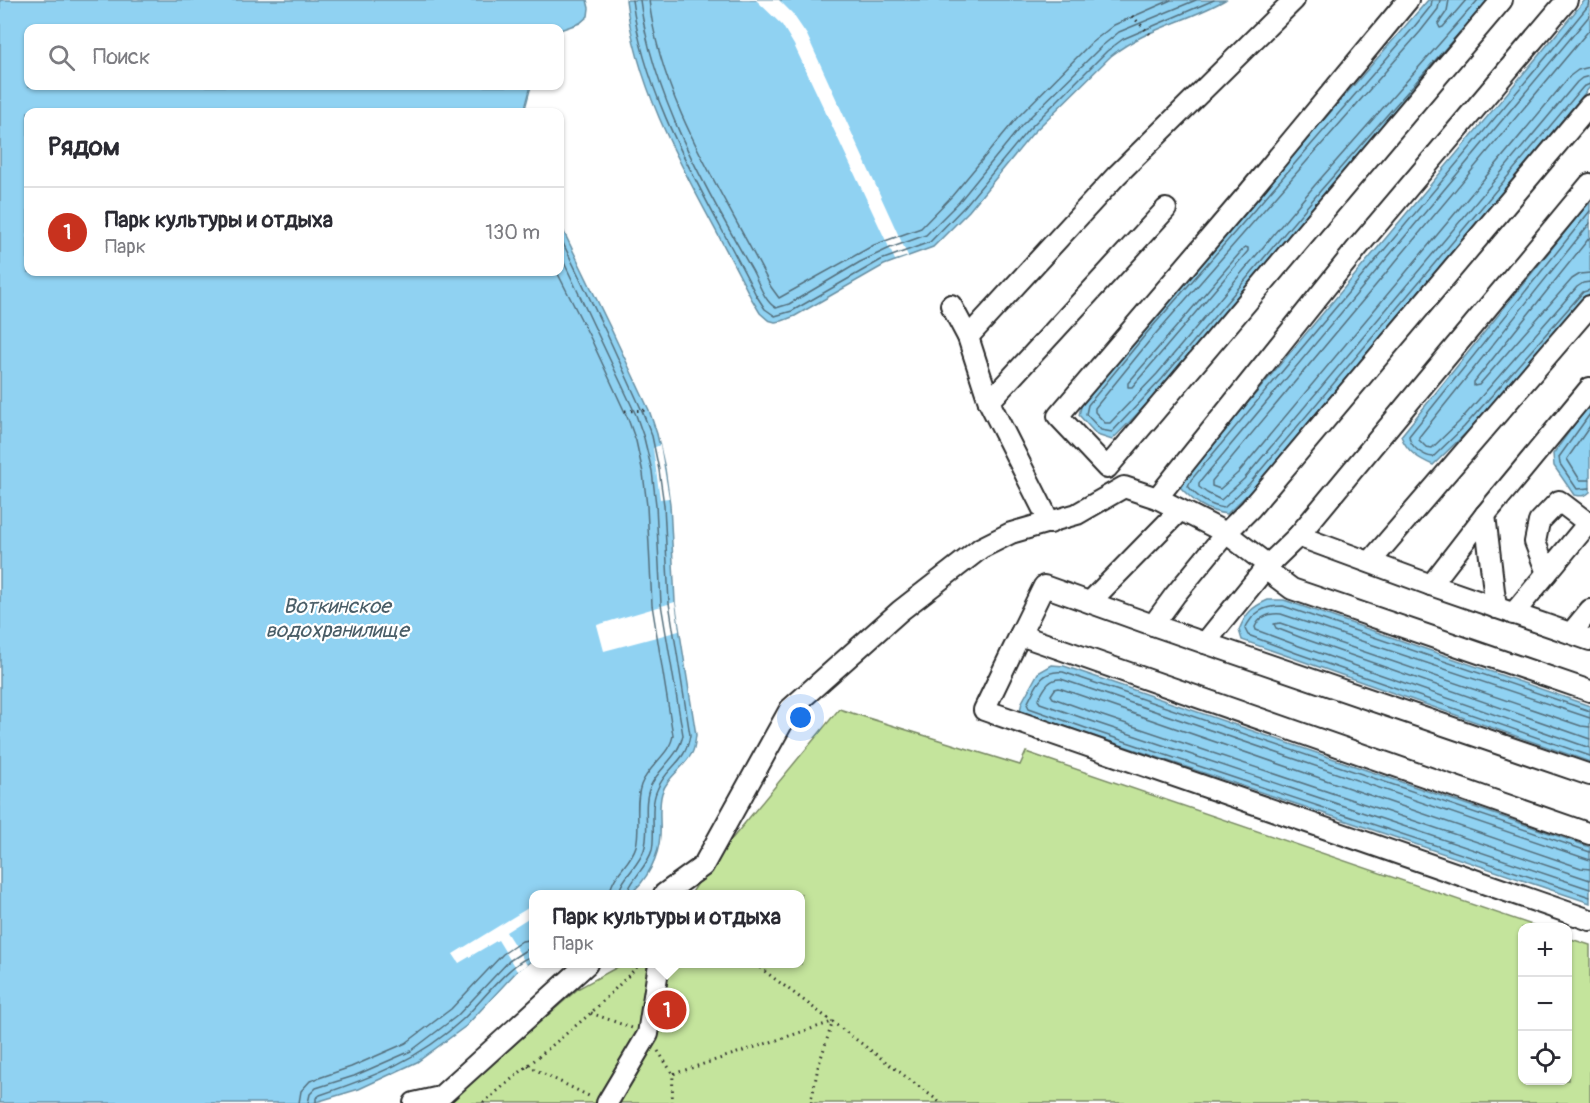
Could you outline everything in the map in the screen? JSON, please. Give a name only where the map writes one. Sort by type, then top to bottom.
[{"type":"lane","points":[[968,337],[1116,176],[1294,0]]},
{"type":"lane","points":[[1408,0],[1250,191],[1058,416],[1124,487],[1157,498],[1226,532],[1268,565],[1272,574],[1292,589],[1590,691]]},
{"type":"lane","points":[[1107,468],[1502,0]]},
{"type":"lane","points":[[1157,498],[1358,247],[1567,0]]},
{"type":"lane","points":[[1153,625],[1226,532],[1283,470],[1590,105]]},
{"type":"lane","points":[[1205,643],[1268,565],[1298,536],[1590,184]]},
{"type":"lane","points":[[989,402],[1166,208]]},
{"type":"lane","points":[[951,305],[968,337],[989,402],[1050,523]]},
{"type":"lane","points":[[1370,562],[1590,306]]},
{"type":"lane","points":[[1431,585],[1485,515],[1590,388]]},
{"type":"lane","points":[[670,890],[703,866],[790,709],[900,611],[981,548],[1011,533],[1077,514],[1124,487]]},
{"type":"lane","points":[[1504,611],[1547,573],[1589,522],[1559,501],[1539,522],[1535,542],[1547,573]]},
{"type":"lane","points":[[1090,602],[1180,510]]},
{"type":"lane","points":[[1485,515],[1504,611]]},
{"type":"lane","points":[[1298,536],[1590,640]]},
{"type":"lane","points":[[1590,775],[1044,586],[984,710],[1590,920]]},
{"type":"lane","points":[[1571,633],[1590,610]]},
{"type":"lane","points":[[1020,635],[1590,834]]},
{"type":"lane","points":[[414,1103],[440,1097],[582,968]]},
{"type":"lane","points":[[601,1101],[648,1034],[658,968]]},
{"type":"path","points":[[1132,16],[1150,34]]},
{"type":"path","points":[[625,411],[649,410]]},
{"type":"path","points":[[483,1103],[591,1013],[635,968]]},
{"type":"path","points":[[762,968],[941,1103]]},
{"type":"path","points":[[672,1103],[673,1074],[833,1021]]},
{"type":"path","points":[[812,1103],[818,1067],[833,1021]]},
{"type":"path","points":[[528,1066],[601,1101]]},
{"type":"green space","points":[[839,709],[1020,765],[1026,752],[1526,923],[1518,923],[1518,1085],[1572,1085],[1572,939],[1590,945],[1590,1103],[447,1103],[579,988],[616,968],[805,968],[805,890],[694,890],[707,869]]},
{"type":"water","name":"Воткинское водохранилище","points":[[0,0],[587,0],[588,16],[580,23],[564,29],[564,24],[24,24],[24,90],[530,90],[525,108],[24,108],[24,276],[564,276],[564,232],[649,410],[657,434],[670,504],[675,602],[696,735],[692,753],[664,787],[660,803],[659,843],[651,868],[641,883],[634,890],[529,890],[529,963],[517,971],[466,1026],[417,1062],[359,1089],[313,1103],[0,1103]]},
{"type":"water","points":[[626,0],[1225,0],[1152,32],[1111,56],[1032,134],[969,211],[933,247],[884,265],[795,316],[775,322],[768,320],[760,313],[751,298],[676,154],[644,79],[633,40]]},
{"type":"water","points":[[1428,0],[1496,0],[1167,383],[1112,440],[1097,435],[1079,415],[1082,403],[1141,330]]},
{"type":"water","points":[[1585,0],[1590,0],[1590,87],[1254,488],[1227,514],[1213,511],[1195,501],[1180,487],[1186,477]]},
{"type":"water","points":[[1590,201],[1590,293],[1468,431],[1433,465],[1418,457],[1410,451],[1401,436]]},
{"type":"water","points":[[1590,403],[1590,492],[1581,496],[1574,495],[1554,466],[1553,454]]},
{"type":"water","points":[[1268,600],[1284,600],[1590,706],[1590,762],[1242,640],[1239,630],[1244,619],[1250,611]]},
{"type":"water","points":[[1052,665],[1064,666],[1590,847],[1590,903],[1020,711],[1022,702],[1038,673]]},
{"type":"pier","points":[[756,0],[779,0],[792,13],[807,35],[908,256],[895,260],[794,45],[782,25]]},
{"type":"pier","points":[[660,445],[669,498],[660,499],[653,448]]},
{"type":"pier","points":[[675,602],[679,631],[604,651],[597,625]]},
{"type":"pier","points":[[529,907],[529,918],[506,932],[527,965],[517,971],[498,940],[459,963],[453,954]]},
{"type":"place","name":"Парк культуры и отдыха","points":[[667,1010]]}]
